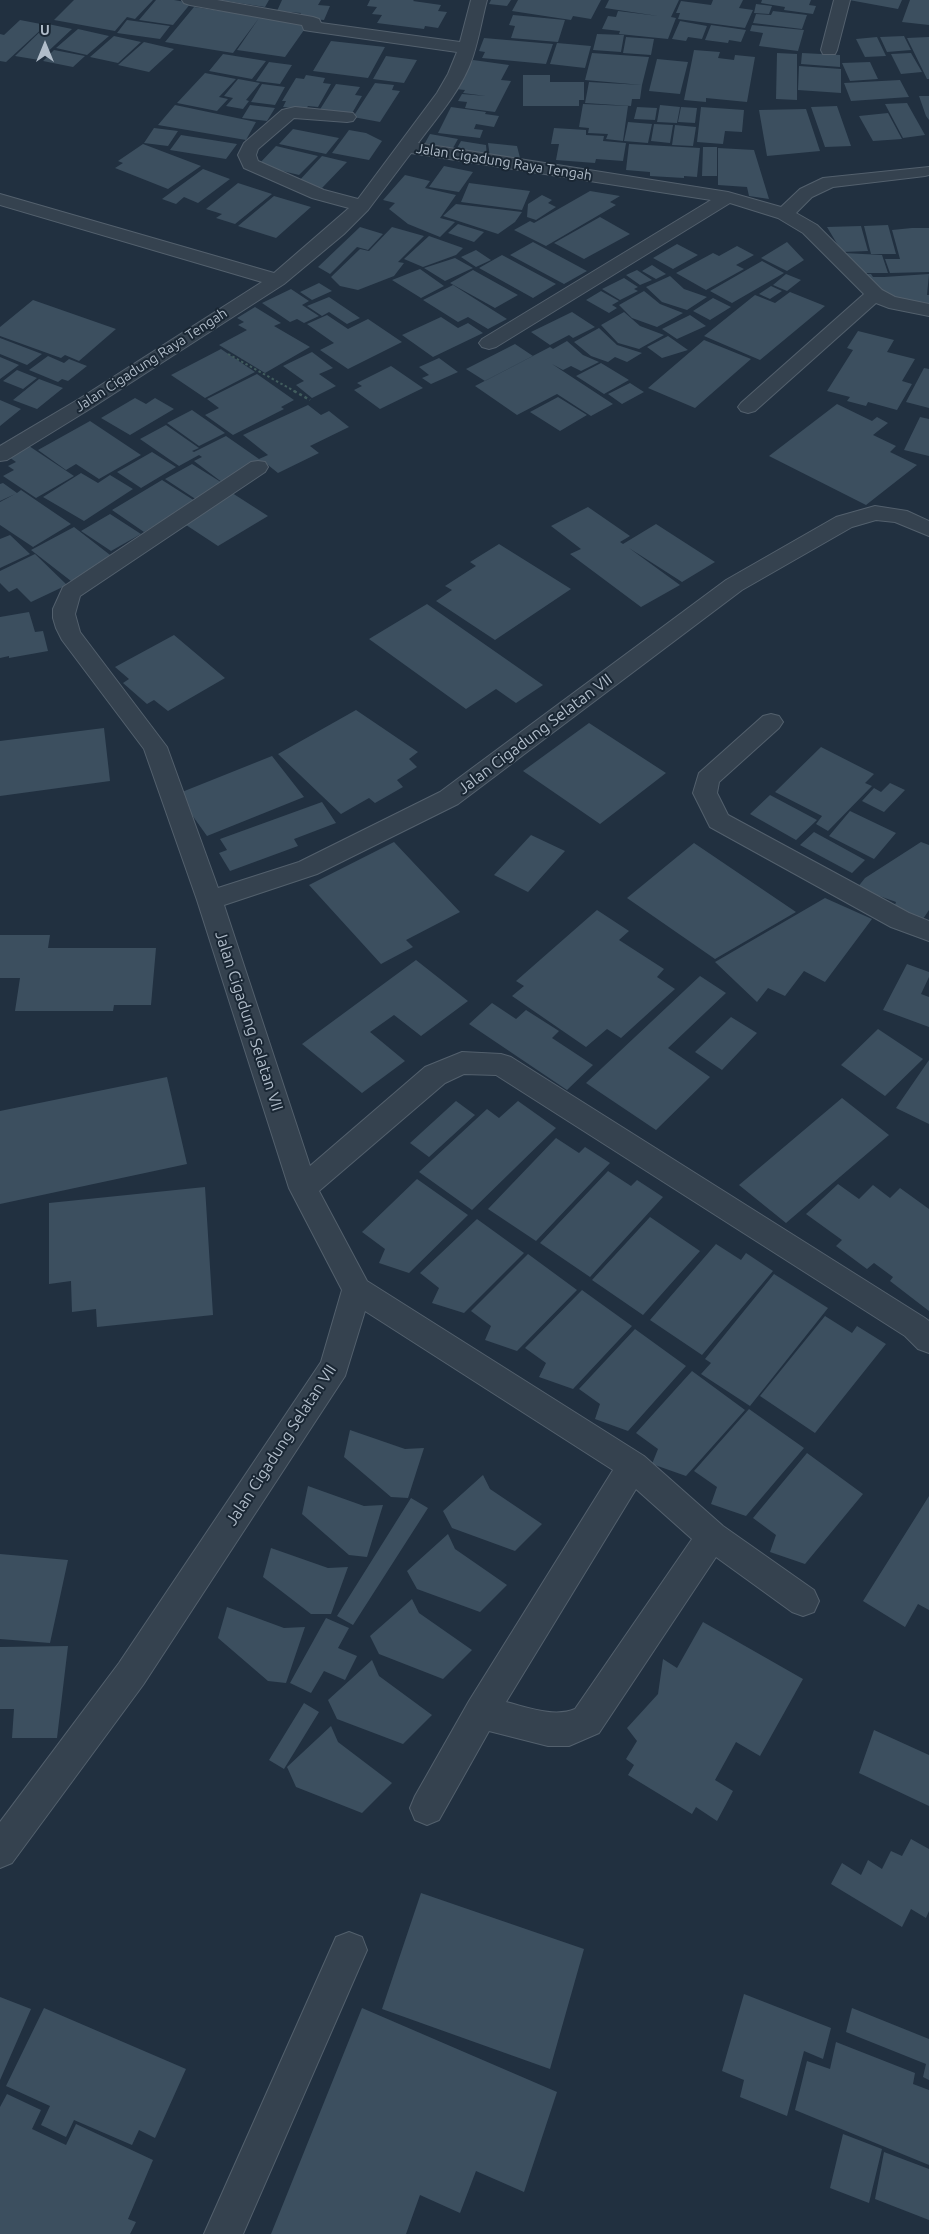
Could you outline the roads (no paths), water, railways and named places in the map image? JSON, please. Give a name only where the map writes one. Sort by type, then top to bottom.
[{"type":"street","points":[[190,0],[313,22],[310,26],[467,48]]},
{"type":"street","points":[[406,147],[439,103],[457,73],[467,48],[479,0]]},
{"type":"street","points":[[829,50],[842,0]]},
{"type":"street","points":[[347,117],[295,112],[288,114],[250,147],[247,156],[250,164],[318,194],[362,206]]},
{"type":"street","name":"Jalan Cigadung Raya Tengah","points":[[0,455],[277,280],[337,230],[362,206],[406,147],[728,198],[785,214],[810,229],[875,294],[889,302],[929,310]]},
{"type":"street","points":[[785,214],[806,193],[829,182],[925,171]]},
{"type":"street","points":[[489,343],[728,198]]},
{"type":"street","points":[[0,199],[277,280]]},
{"type":"street","points":[[748,407],[875,294]]},
{"type":"street","points":[[210,900],[155,747],[70,635],[64,624],[62,611],[71,592],[258,467]]},
{"type":"street","name":"Jalan Cigadung Selatan VII","points":[[0,1851],[131,1674],[334,1367],[357,1290],[303,1188],[210,900],[308,868],[449,798],[734,585],[844,522],[875,513],[898,516],[929,529]]},
{"type":"street","points":[[770,722],[708,779],[705,793],[719,821],[900,920],[929,931]]},
{"type":"street","points":[[303,1188],[435,1075],[462,1063],[501,1066],[915,1326],[929,1340]]},
{"type":"street","points":[[357,1290],[633,1466],[712,1536],[803,1601]]},
{"type":"street","points":[[427,1808],[481,1713],[633,1466]]},
{"type":"street","points":[[481,1713],[548,1729],[569,1729],[587,1721],[712,1536]]},
{"type":"street","points":[[222,2234],[349,1950]]}]
